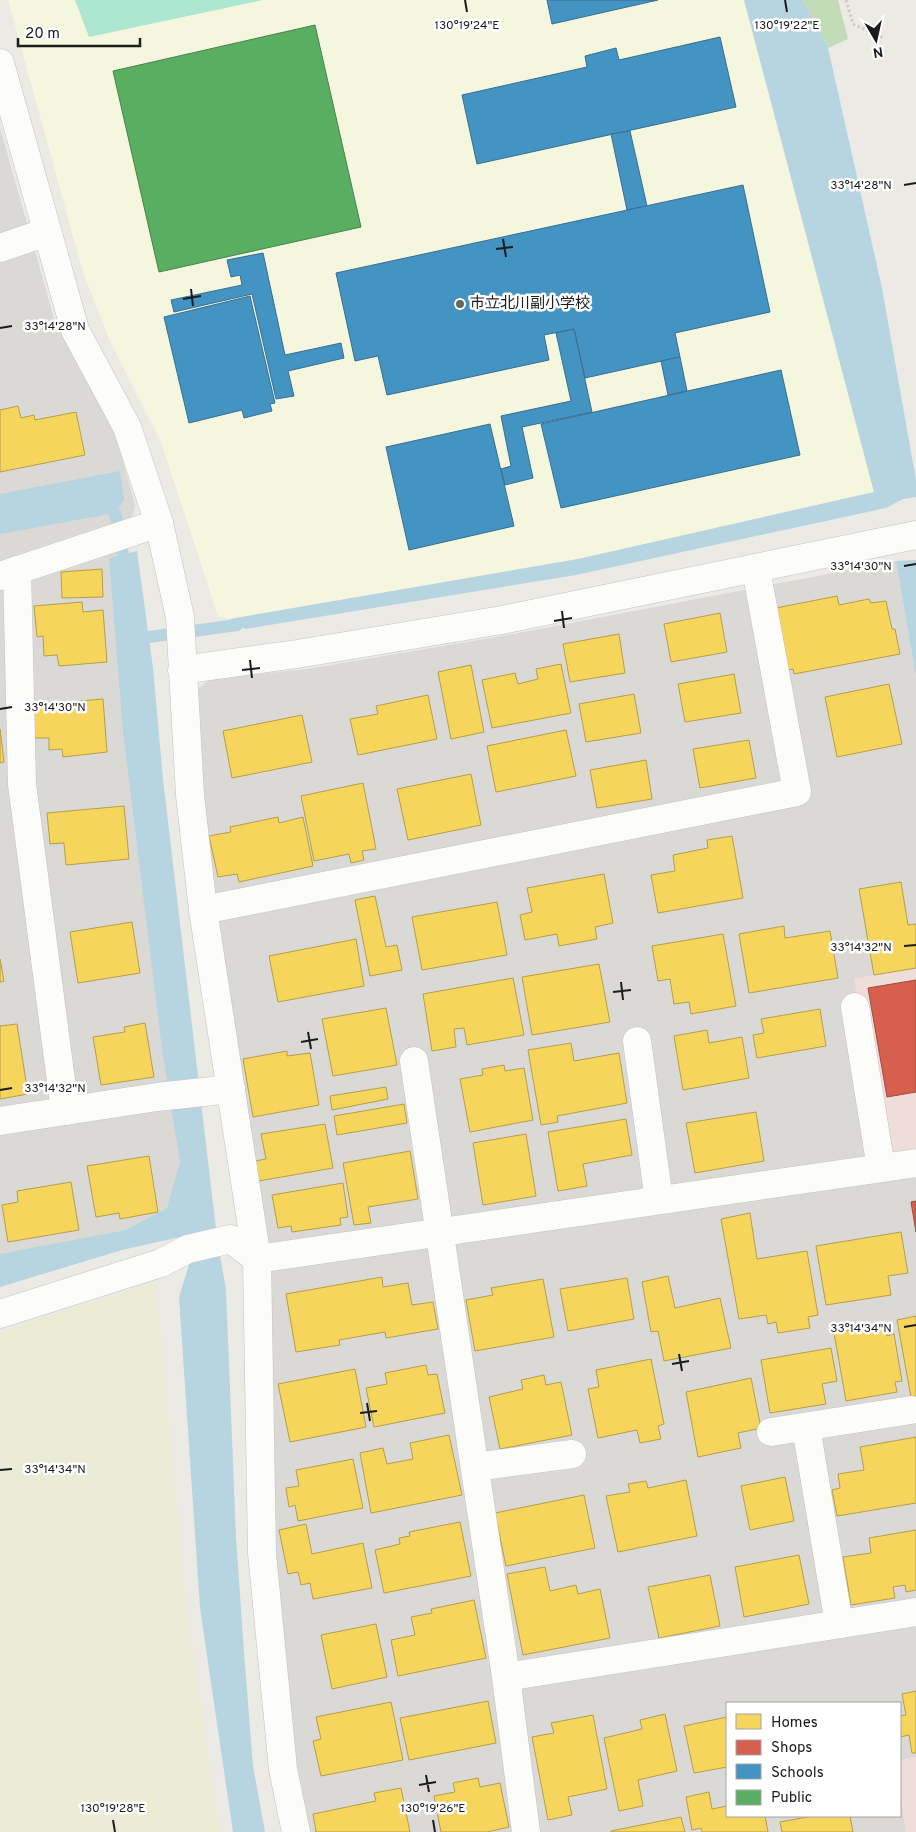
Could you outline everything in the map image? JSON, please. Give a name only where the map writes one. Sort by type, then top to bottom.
[{"type":"street","points":[[0,63],[75,330],[127,427],[146,527],[180,617],[190,795],[222,1090],[257,1259],[262,1553],[283,1769],[296,1832]]},
{"type":"street","points":[[0,248],[47,232]]},
{"type":"street","points":[[65,1111],[22,784],[8,573],[146,527]]},
{"type":"street","points":[[183,662],[298,654],[502,620],[916,535]]},
{"type":"street","points":[[203,910],[798,792],[756,569]]},
{"type":"street","points":[[854,1007],[881,1168]]},
{"type":"street","points":[[638,1041],[659,1200]]},
{"type":"street","points":[[414,1061],[506,1677],[526,1832]]},
{"type":"street","points":[[0,1121],[157,1097],[222,1090]]},
{"type":"street","points":[[0,1314],[160,1263],[188,1249],[230,1239],[257,1259],[916,1163]]},
{"type":"street","points":[[771,1432],[911,1410]]},
{"type":"street","points":[[806,1427],[839,1624]]},
{"type":"street","points":[[474,1467],[572,1454]]},
{"type":"street","points":[[506,1677],[916,1612]]},
{"type":"path","points":[[846,0],[853,24],[884,38]]},
{"type":"shaded area","name":"市立北川副小学校","points":[[8,0],[744,0],[874,492],[578,559],[230,619],[218,616],[161,442],[109,339],[82,269]]},
{"type":"shaded area","points":[[0,128],[55,322],[115,432],[135,506],[123,554],[194,1224],[0,1273]]},
{"type":"shaded area","points":[[896,561],[916,677],[916,968],[854,979],[916,1172],[916,1757],[901,1760],[901,1702],[726,1702],[726,1817],[901,1817],[901,1796],[906,1832],[305,1832],[291,1769],[269,1553],[267,1260],[210,894],[193,693],[210,679],[307,669],[508,635]]},
{"type":"shaded area","points":[[916,968],[916,1153],[884,1159],[854,979]]},
{"type":"shaded area","points":[[156,1282],[187,1614],[220,1832],[0,1832],[0,1331]]},
{"type":"shaded area","points":[[916,1757],[916,1832],[906,1832],[901,1796],[901,1760]]},
{"type":"green space","points":[[75,0],[263,0],[89,37]]},
{"type":"green space","points":[[803,0],[838,0],[848,39],[828,48]]},
{"type":"water","points":[[744,0],[803,0],[828,48],[882,288],[916,480],[916,497],[903,499],[886,508],[576,575],[245,629],[230,619],[578,559],[874,492]]},
{"type":"water","points":[[120,471],[124,500],[115,513],[0,534],[0,494]]},
{"type":"water","points":[[137,551],[153,668],[163,779],[216,1229],[122,1250],[0,1287],[0,1254],[126,1230],[167,1208],[180,1162],[162,1049],[123,731],[109,558]]},
{"type":"water","points":[[916,560],[916,677],[896,561]]},
{"type":"water","points":[[220,1255],[226,1290],[236,1537],[244,1653],[253,1766],[265,1832],[233,1832],[200,1608],[179,1297],[190,1262]]},
{"type":"building: Homes","points":[[18,406],[21,418],[34,415],[35,420],[76,412],[85,455],[0,472],[0,410]]},
{"type":"building: Homes","points":[[102,569],[103,597],[62,598],[61,572]]},
{"type":"building: Homes","points":[[837,596],[839,605],[869,599],[871,603],[886,601],[892,629],[895,629],[900,654],[794,674],[793,669],[788,670],[776,608]]},
{"type":"building: Homes","points":[[82,602],[83,612],[103,610],[107,662],[59,666],[57,655],[44,656],[43,636],[37,637],[34,606]]},
{"type":"building: Homes","points":[[720,613],[727,652],[671,662],[664,624]]},
{"type":"building: Homes","points":[[619,634],[625,673],[570,682],[563,644]]},
{"type":"building: Homes","points":[[561,664],[571,713],[492,728],[482,680],[515,673],[518,684],[538,679],[536,669]]},
{"type":"building: Homes","points":[[471,665],[484,732],[451,739],[438,672]]},
{"type":"building: Homes","points":[[734,674],[741,713],[685,722],[678,684]]},
{"type":"building: Homes","points":[[889,684],[902,744],[837,757],[825,697]]},
{"type":"building: Homes","points":[[634,694],[641,733],[586,742],[579,704]]},
{"type":"building: Homes","points":[[428,695],[437,739],[358,755],[350,719],[378,714],[376,706]]},
{"type":"building: Homes","points":[[103,699],[107,752],[63,757],[62,749],[49,750],[49,738],[35,738],[32,705]]},
{"type":"building: Homes","points":[[302,715],[312,762],[232,778],[223,731]]},
{"type":"building: Homes","points":[[0,729],[4,762],[0,763]]},
{"type":"building: Homes","points":[[566,730],[576,776],[496,792],[487,746]]},
{"type":"building: Homes","points":[[749,740],[756,778],[700,788],[693,749]]},
{"type":"building: Homes","points":[[646,760],[652,799],[597,808],[590,770]]},
{"type":"building: Homes","points":[[471,774],[481,825],[408,840],[397,789]]},
{"type":"building: Homes","points":[[363,783],[376,849],[362,851],[364,860],[351,863],[349,854],[314,861],[301,796]]},
{"type":"building: Homes","points":[[124,806],[129,859],[66,865],[64,843],[50,844],[47,813]]},
{"type":"building: Homes","points":[[278,817],[279,823],[303,817],[313,866],[239,882],[237,874],[218,877],[209,836],[231,832],[230,827]]},
{"type":"building: Homes","points":[[732,836],[743,898],[658,913],[651,875],[675,871],[673,855],[708,848],[707,840]]},
{"type":"building: Homes","points":[[604,874],[613,923],[595,927],[597,939],[559,946],[557,934],[525,940],[520,915],[532,912],[527,888]]},
{"type":"building: Homes","points":[[901,882],[908,925],[916,924],[916,968],[874,975],[859,889]]},
{"type":"building: Homes","points":[[375,896],[386,947],[397,945],[402,970],[370,976],[355,900]]},
{"type":"building: Homes","points":[[497,902],[507,955],[422,970],[412,917]]},
{"type":"building: Homes","points":[[132,922],[140,973],[78,983],[70,932]]},
{"type":"building: Homes","points":[[784,926],[785,938],[830,931],[838,978],[749,993],[739,934]]},
{"type":"building: Homes","points":[[723,934],[736,1006],[691,1014],[689,1002],[674,1004],[670,979],[658,981],[652,946]]},
{"type":"building: Homes","points":[[356,939],[364,986],[278,1002],[269,956]]},
{"type":"building: Homes","points":[[0,959],[4,981],[0,982]]},
{"type":"building: Homes","points":[[599,964],[610,1022],[532,1035],[522,977]]},
{"type":"building: Homes","points":[[513,978],[524,1035],[467,1045],[464,1028],[454,1029],[456,1047],[432,1051],[423,994]]},
{"type":"building: Homes","points":[[386,1008],[397,1065],[333,1076],[322,1019]]},
{"type":"building: Homes","points":[[820,1009],[826,1046],[757,1058],[753,1035],[764,1033],[761,1019]]},
{"type":"building: Homes","points":[[145,1023],[154,1077],[101,1085],[93,1037],[125,1032],[124,1027]]},
{"type":"building: Homes","points":[[17,1024],[28,1094],[0,1099],[0,1026]]},
{"type":"building: Homes","points":[[707,1030],[709,1043],[742,1037],[749,1078],[683,1090],[674,1036]]},
{"type":"building: Homes","points":[[571,1043],[574,1061],[619,1053],[627,1103],[557,1116],[558,1122],[541,1125],[528,1050]]},
{"type":"building: Homes","points":[[287,1051],[287,1056],[310,1053],[319,1105],[253,1117],[243,1059]]},
{"type":"building: Homes","points":[[504,1065],[505,1071],[524,1068],[533,1120],[470,1132],[460,1079],[483,1075],[482,1069]]},
{"type":"building: Homes","points":[[386,1087],[388,1099],[332,1110],[330,1096]]},
{"type":"building: Homes","points":[[404,1104],[407,1123],[337,1135],[334,1116]]},
{"type":"building: Homes","points":[[756,1112],[764,1161],[695,1173],[686,1123]]},
{"type":"building: Homes","points":[[626,1119],[632,1155],[583,1164],[587,1186],[558,1191],[548,1132]]},
{"type":"building: Homes","points":[[325,1124],[333,1168],[259,1181],[255,1161],[266,1159],[261,1134]]},
{"type":"building: Homes","points":[[526,1134],[536,1196],[483,1205],[473,1143]]},
{"type":"building: Homes","points":[[410,1151],[418,1199],[368,1207],[371,1223],[354,1225],[343,1163]]},
{"type":"building: Homes","points":[[149,1156],[158,1212],[120,1219],[119,1213],[96,1217],[87,1166]]},
{"type":"building: Homes","points":[[71,1182],[79,1230],[8,1242],[2,1205],[18,1202],[17,1191]]},
{"type":"building: Homes","points":[[343,1183],[348,1217],[340,1218],[341,1225],[292,1232],[291,1226],[278,1228],[272,1195]]},
{"type":"building: Homes","points":[[750,1213],[757,1259],[807,1251],[818,1315],[808,1317],[810,1328],[778,1333],[776,1322],[768,1324],[766,1315],[739,1319],[721,1219]]},
{"type":"building: Homes","points":[[901,1232],[908,1273],[888,1276],[891,1295],[826,1305],[816,1246]]},
{"type":"building: Homes","points":[[668,1276],[675,1308],[720,1298],[731,1348],[664,1361],[658,1331],[651,1332],[642,1282]]},
{"type":"building: Homes","points":[[382,1277],[383,1287],[408,1283],[412,1305],[433,1302],[438,1329],[386,1338],[385,1332],[339,1340],[340,1345],[296,1352],[286,1294]]},
{"type":"building: Homes","points":[[627,1278],[634,1319],[568,1331],[560,1289]]},
{"type":"building: Homes","points":[[543,1279],[554,1337],[475,1351],[466,1300],[493,1295],[491,1288]]},
{"type":"building: Homes","points":[[916,1316],[916,1396],[911,1397],[897,1320]]},
{"type":"building: Homes","points":[[885,1324],[887,1336],[894,1334],[902,1381],[895,1382],[897,1392],[846,1401],[834,1333]]},
{"type":"building: Homes","points":[[831,1348],[837,1381],[822,1384],[826,1404],[770,1413],[761,1360]]},
{"type":"building: Homes","points":[[651,1359],[664,1424],[658,1426],[661,1439],[640,1443],[637,1430],[598,1438],[588,1389],[599,1387],[596,1370]]},
{"type":"building: Homes","points":[[426,1365],[428,1375],[437,1374],[445,1413],[374,1427],[366,1388],[387,1384],[385,1373]]},
{"type":"building: Homes","points":[[355,1369],[366,1427],[290,1442],[278,1384]]},
{"type":"building: Homes","points":[[544,1375],[546,1385],[561,1382],[572,1435],[500,1449],[489,1397],[523,1389],[521,1380]]},
{"type":"building: Homes","points":[[751,1378],[761,1428],[738,1433],[741,1448],[698,1457],[686,1392]]},
{"type":"building: Homes","points":[[449,1435],[462,1495],[371,1513],[360,1453],[383,1448],[387,1464],[413,1459],[410,1443]]},
{"type":"building: Homes","points":[[916,1437],[916,1503],[837,1516],[832,1490],[840,1488],[838,1474],[864,1470],[860,1447]]},
{"type":"building: Homes","points":[[353,1459],[363,1508],[298,1521],[295,1505],[289,1507],[286,1488],[299,1486],[296,1470]]},
{"type":"building: Homes","points":[[785,1477],[794,1521],[750,1530],[741,1486]]},
{"type":"building: Homes","points":[[686,1480],[697,1536],[618,1552],[606,1496],[630,1492],[628,1484],[646,1481],[648,1488]]},
{"type":"building: Homes","points":[[584,1495],[595,1548],[506,1566],[495,1513]]},
{"type":"building: Homes","points":[[460,1522],[471,1576],[384,1593],[375,1550],[400,1544],[399,1538],[410,1536],[409,1532]]},
{"type":"building: Homes","points":[[306,1524],[312,1554],[363,1543],[372,1588],[313,1599],[310,1583],[301,1585],[298,1572],[288,1574],[279,1530]]},
{"type":"building: Homes","points":[[916,1530],[916,1590],[906,1592],[905,1585],[893,1587],[895,1598],[851,1605],[843,1557],[871,1553],[869,1538]]},
{"type":"building: Homes","points":[[799,1555],[809,1604],[744,1617],[735,1567]]},
{"type":"building: Homes","points":[[545,1567],[550,1591],[576,1585],[578,1594],[600,1589],[610,1638],[523,1655],[507,1574]]},
{"type":"building: Homes","points":[[710,1575],[720,1626],[659,1638],[648,1587]]},
{"type":"building: Homes","points":[[474,1600],[486,1658],[398,1676],[391,1640],[415,1635],[411,1617],[432,1613],[431,1609]]},
{"type":"building: Homes","points":[[376,1624],[387,1677],[332,1689],[321,1635]]},
{"type":"building: Homes","points":[[916,1691],[916,1753],[912,1753],[909,1735],[901,1737],[901,1716],[906,1715],[902,1694]]},
{"type":"building: Homes","points":[[488,1701],[496,1743],[409,1760],[400,1718]]},
{"type":"building: Homes","points":[[391,1702],[403,1760],[321,1776],[313,1741],[321,1739],[316,1717]]},
{"type":"building: Homes","points":[[665,1714],[677,1771],[638,1780],[643,1806],[619,1811],[604,1738],[642,1729],[640,1720]]},
{"type":"building: Homes","points":[[593,1715],[607,1789],[568,1797],[572,1815],[548,1820],[532,1737],[554,1733],[551,1723]]},
{"type":"building: Homes","points":[[726,1717],[726,1767],[694,1773],[684,1726]]},
{"type":"building: Homes","points":[[478,1778],[480,1787],[500,1783],[509,1827],[487,1832],[441,1832],[434,1796],[455,1792],[453,1783]]},
{"type":"building: Homes","points":[[401,1788],[410,1832],[316,1832],[313,1814],[376,1801],[374,1793]]},
{"type":"building: Homes","points":[[709,1792],[712,1809],[726,1806],[726,1817],[765,1817],[768,1832],[702,1832],[701,1828],[692,1830],[686,1797]]},
{"type":"building: Homes","points":[[681,1817],[685,1832],[611,1832],[611,1831]]},
{"type":"building: Homes","points":[[808,1817],[850,1817],[853,1832],[782,1832],[780,1822]]},
{"type":"building: Shops","points":[[916,980],[916,1092],[887,1097],[868,988]]},
{"type":"building: Shops","points":[[916,1201],[916,1232],[911,1202]]},
{"type":"building: Schools","points":[[547,0],[658,0],[552,24]]},
{"type":"building: Schools","points":[[720,37],[736,107],[477,164],[462,95],[587,67],[585,56],[616,48],[619,60]]},
{"type":"building: Schools","points":[[630,131],[647,206],[627,210],[611,134]]},
{"type":"building: Schools","points":[[743,185],[770,312],[675,333],[680,357],[585,378],[574,329],[544,335],[549,360],[387,395],[378,356],[355,361],[336,273]]},
{"type":"building: Schools","points":[[263,253],[285,355],[341,343],[344,358],[288,371],[294,396],[276,399],[252,294],[174,312],[171,300],[242,285],[240,275],[231,277],[227,260]]},
{"type":"building: Schools","points":[[250,296],[275,403],[270,404],[272,411],[244,418],[242,410],[189,423],[164,317]]},
{"type":"building: Schools","points":[[574,329],[592,412],[522,427],[533,478],[505,485],[501,469],[511,466],[501,416],[571,401],[556,333]]},
{"type":"building: Schools","points":[[680,357],[687,391],[668,395],[661,361]]},
{"type":"building: Schools","points":[[781,370],[800,455],[561,508],[541,424]]},
{"type":"building: Schools","points":[[490,424],[514,526],[409,550],[386,447]]},
{"type":"building: Public","points":[[315,25],[361,227],[159,272],[113,71]]},
{"type":"waterway","points":[[115,513],[123,554]]},
{"type":"waterway","points":[[149,637],[237,625]]},
{"type":"place","name":"市立北川副小学校","points":[[460,304]]}]
